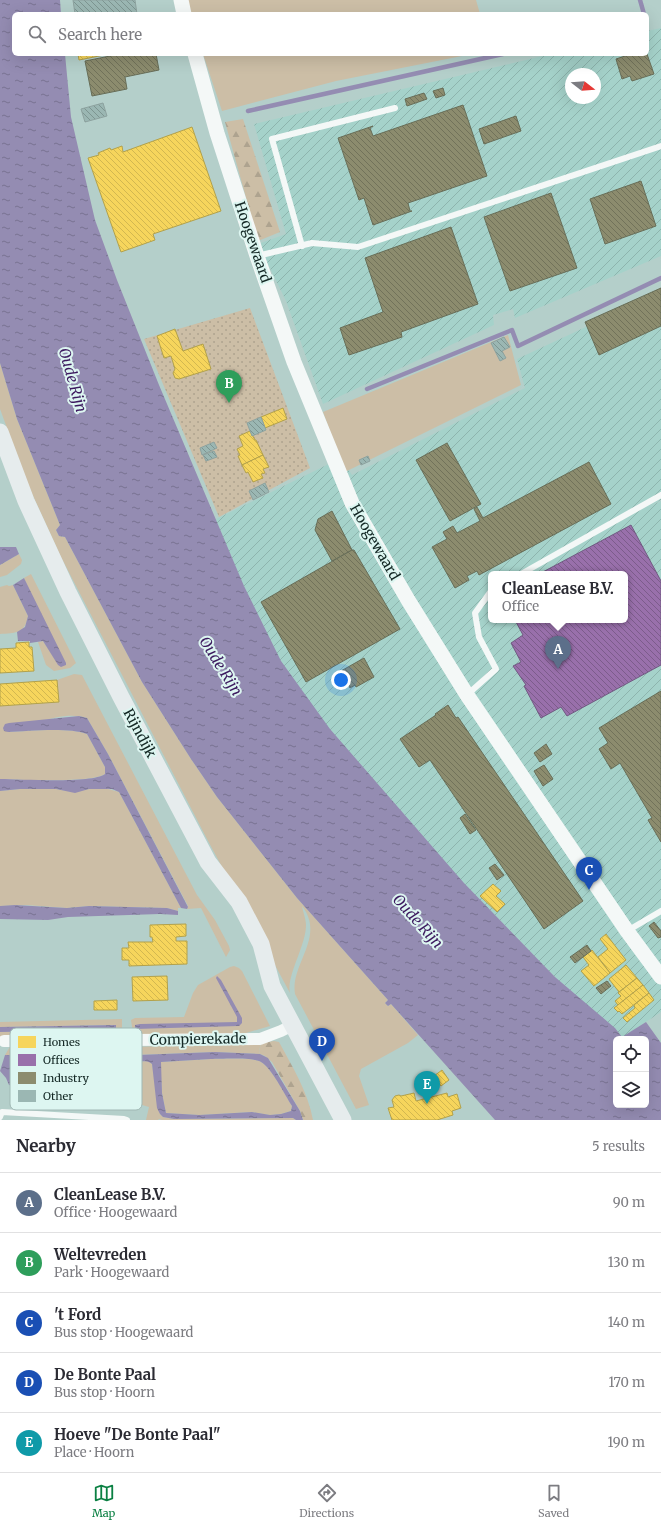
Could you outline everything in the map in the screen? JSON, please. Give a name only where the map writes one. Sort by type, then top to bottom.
[{"type":"main road","name":"Rijndijk","points":[[0,432],[26,501],[68,592],[121,697],[208,862],[239,902],[261,944],[272,986],[343,1120]]},
{"type":"street","points":[[181,0],[184,12]]},
{"type":"street","name":"Hoogewaard","points":[[196,56],[217,132],[257,256],[294,362],[352,503],[408,600],[467,695],[627,931],[661,976]]},
{"type":"street","name":"Compierekade","points":[[142,1039],[260,1038],[293,1025]]},
{"type":"street","name":"Compierekade","points":[[4,1041],[10,1041]]},
{"type":"lane","points":[[302,246],[272,139],[395,108]]},
{"type":"lane","points":[[257,256],[312,243],[358,247],[661,146]]},
{"type":"lane","points":[[526,571],[661,495]]},
{"type":"lane","points":[[467,695],[496,669],[479,637],[475,612],[488,595]]},
{"type":"lane","points":[[627,931],[661,911]]},
{"type":"lane","points":[[0,1117],[2,1112],[127,1120]]},
{"type":"shaded area","points":[[661,28],[661,256],[515,318],[513,309],[493,315],[494,325],[323,404],[286,301],[258,244],[286,234],[254,124],[543,56],[649,56],[649,31]]},
{"type":"shaded area","points":[[661,292],[661,500],[648,507],[661,501],[661,1012],[625,1036],[613,1036],[325,743],[192,535],[208,523],[341,458],[352,475],[525,388],[517,359]]},
{"type":"green space","points":[[187,0],[476,0],[479,12],[190,12]]},
{"type":"green space","points":[[204,56],[462,56],[336,81],[222,111]]},
{"type":"green space","points":[[243,119],[280,232],[258,241],[225,122]]},
{"type":"green space","points":[[250,308],[310,468],[219,517],[144,339]]},
{"type":"green space","points":[[508,335],[521,385],[345,472],[323,412]]},
{"type":"green space","points":[[0,363],[17,419],[60,525],[56,530],[59,536],[65,537],[142,682],[217,797],[297,898],[388,1000],[385,1003],[388,1006],[391,1004],[418,1035],[408,1043],[361,1069],[359,1076],[369,1105],[356,1109],[295,994],[297,972],[306,950],[310,929],[308,917],[302,906],[306,923],[305,933],[291,978],[290,993],[207,839],[61,557],[28,485],[0,409]]},
{"type":"green space","points":[[19,554],[22,560],[21,564],[7,575],[0,577],[0,565]]},
{"type":"green space","points":[[31,574],[76,663],[70,668],[54,671],[46,665],[38,642],[43,641],[60,666],[24,578]]},
{"type":"green space","points":[[13,585],[28,616],[27,622],[22,629],[15,633],[0,634],[0,587]]},
{"type":"green space","points":[[74,674],[82,675],[197,895],[215,920],[229,946],[230,950],[226,957],[201,908],[187,909],[188,906],[108,754],[87,718],[78,716],[58,717],[37,722],[8,732],[60,730],[87,734],[105,767],[105,774],[98,777],[71,780],[0,779],[0,706],[59,702],[57,680]]},
{"type":"green space","points":[[20,789],[56,789],[73,792],[89,789],[108,789],[119,792],[181,908],[178,908],[178,911],[167,908],[89,906],[67,908],[26,905],[0,906],[0,791]]},
{"type":"green space","points":[[234,966],[242,971],[270,1026],[246,1033],[142,1036],[142,1028],[132,1028],[131,1020],[135,1018],[184,1017],[193,993],[198,985]]},
{"type":"green space","points":[[122,1019],[122,1028],[116,1028],[115,1025],[0,1027],[0,1022]]},
{"type":"green space","points":[[0,1032],[10,1032],[10,1037],[0,1037]]},
{"type":"green space","points":[[274,1041],[279,1042],[299,1080],[311,1110],[313,1120],[303,1120],[300,1111],[272,1062],[260,1054],[259,1051],[261,1043]]},
{"type":"green space","points":[[261,1043],[259,1051],[260,1054],[215,1052],[142,1055],[142,1047]]},
{"type":"green space","points":[[10,1047],[10,1055],[5,1055]]},
{"type":"green space","points":[[244,1059],[257,1060],[261,1062],[278,1082],[292,1106],[291,1111],[270,1115],[251,1112],[199,1115],[166,1113],[162,1093],[161,1062]]},
{"type":"green space","points":[[142,1061],[148,1061],[152,1064],[160,1114],[163,1117],[174,1119],[293,1118],[296,1120],[146,1120],[149,1107],[142,1105]]},
{"type":"water","name":"Oude Rijn","points":[[0,0],[60,0],[61,12],[12,12],[12,56],[65,56],[71,117],[95,220],[159,385],[244,586],[281,661],[330,729],[464,883],[555,977],[615,1028],[621,1036],[613,1036],[613,1108],[649,1108],[649,1036],[624,1036],[646,1022],[661,1043],[661,1120],[495,1120],[391,1004],[388,1006],[385,1003],[388,1000],[297,898],[217,797],[142,682],[65,537],[59,536],[56,530],[60,525],[17,419],[0,363]]},
{"type":"water","points":[[0,547],[16,547],[19,554],[0,565]]},
{"type":"water","points":[[24,578],[66,665],[61,667],[58,665],[43,641],[30,643],[30,641],[18,641],[17,632],[25,627],[28,616],[13,585]]},
{"type":"water","points":[[79,716],[87,718],[108,754],[188,907],[187,909],[181,908],[119,792],[112,789],[89,789],[75,793],[56,789],[20,789],[0,791],[0,779],[71,780],[86,779],[105,774],[105,767],[87,734],[60,730],[8,732],[4,731],[3,728],[5,724],[9,723]]},
{"type":"water","points":[[15,905],[67,908],[89,906],[167,908],[178,911],[178,915],[160,914],[68,917],[48,920],[0,919],[0,906]]},
{"type":"water","points":[[217,976],[221,980],[242,1018],[242,1023],[239,1026],[135,1028],[135,1025],[140,1024],[237,1022],[237,1017],[216,978]]},
{"type":"water","points":[[116,1025],[116,1028],[10,1028],[10,1032],[0,1032],[0,1027]]},
{"type":"water","points":[[215,1052],[260,1054],[268,1058],[300,1111],[303,1120],[296,1120],[293,1118],[174,1119],[163,1117],[157,1108],[152,1064],[142,1062],[142,1055]],"holes":[[[244,1059],[257,1060],[269,1069],[292,1106],[291,1111],[270,1115],[252,1112],[199,1115],[166,1113],[162,1093],[161,1062]]]},
{"type":"water","points":[[5,1055],[10,1055],[10,1085],[0,1071]]},
{"type":"building: Homes","points":[[78,56],[99,56],[79,60]]},
{"type":"building: Homes","points":[[192,127],[221,211],[153,234],[155,240],[121,252],[88,158],[99,155],[98,153],[110,148],[111,150],[122,146],[123,152]]},
{"type":"building: Homes","points":[[175,329],[183,351],[203,344],[211,369],[179,379],[175,378],[173,373],[175,369],[171,356],[164,358],[157,336]]},
{"type":"building: Homes","points":[[283,408],[287,419],[265,428],[261,417]]},
{"type":"building: Homes","points":[[250,431],[263,455],[242,465],[237,449],[243,446],[239,436]]},
{"type":"building: Homes","points":[[263,455],[269,467],[263,469],[265,473],[261,474],[263,478],[253,482],[248,472],[246,473],[242,465]]},
{"type":"building: Homes","points":[[29,642],[29,647],[32,647],[34,671],[0,673],[0,649],[16,648],[16,643]]},
{"type":"building: Homes","points":[[57,680],[59,702],[0,706],[0,684]]},
{"type":"building: Homes","points":[[493,884],[501,891],[496,896],[505,904],[497,912],[480,896]]},
{"type":"building: Homes","points":[[186,924],[186,936],[176,937],[176,941],[187,941],[187,964],[129,966],[129,960],[122,960],[122,948],[129,948],[128,942],[153,942],[152,937],[150,937],[150,925]]},
{"type":"building: Homes","points":[[606,934],[626,960],[610,973],[598,957],[608,949],[600,939]]},
{"type":"building: Homes","points":[[592,950],[610,973],[594,986],[581,971],[589,965],[583,957]]},
{"type":"building: Homes","points":[[626,965],[637,978],[619,992],[609,979]]},
{"type":"building: Homes","points":[[167,976],[168,1000],[133,1001],[132,977]]},
{"type":"building: Homes","points":[[637,978],[643,985],[618,1005],[615,1001],[621,996],[618,993]]},
{"type":"building: Homes","points":[[643,985],[649,993],[622,1014],[614,1008]]},
{"type":"building: Homes","points":[[649,993],[654,1000],[627,1022],[623,1018],[635,1008],[634,1005]]},
{"type":"building: Homes","points":[[117,1000],[117,1010],[94,1010],[94,1001]]},
{"type":"building: Homes","points":[[442,1070],[449,1080],[441,1086],[434,1076]]},
{"type":"building: Homes","points":[[414,1093],[416,1101],[447,1093],[448,1097],[457,1094],[461,1108],[452,1111],[453,1115],[437,1120],[392,1120],[388,1108],[394,1107],[392,1100],[395,1096]]},
{"type":"building: Offices","points":[[631,525],[661,581],[661,665],[567,716],[561,707],[541,718],[524,686],[526,685],[513,666],[521,662],[511,643],[523,635],[517,623],[628,623],[628,571],[545,571]]},
{"type":"building: Industry","points":[[110,56],[156,56],[159,70],[125,77],[127,89],[92,96],[85,61]]},
{"type":"building: Industry","points":[[625,56],[648,56],[654,74],[632,81],[630,76],[622,79],[616,59]]},
{"type":"building: Industry","points":[[443,88],[445,95],[436,98],[433,91]]},
{"type":"building: Industry","points":[[424,93],[427,99],[407,106],[405,99]]},
{"type":"building: Industry","points":[[463,105],[487,176],[408,203],[410,211],[412,211],[373,225],[364,198],[359,200],[338,138],[373,126],[370,128],[373,136]]},
{"type":"building: Industry","points":[[516,116],[521,131],[484,144],[479,129]]},
{"type":"building: Industry","points":[[641,181],[656,226],[605,244],[590,199]]},
{"type":"building: Industry","points":[[551,193],[577,268],[510,291],[484,217]]},
{"type":"building: Industry","points":[[451,227],[478,304],[401,332],[402,337],[349,355],[340,328],[383,312],[365,258]]},
{"type":"building: Industry","points":[[661,288],[661,326],[599,355],[585,322]]},
{"type":"building: Industry","points":[[447,443],[481,504],[450,521],[416,460]]},
{"type":"building: Industry","points":[[589,462],[611,504],[479,575],[477,571],[467,576],[469,580],[455,588],[432,547],[447,539],[443,532],[453,526],[457,533],[480,521],[474,509],[477,507],[483,518]]},
{"type":"building: Industry","points":[[332,511],[352,550],[332,561],[315,530],[318,519]]},
{"type":"building: Industry","points":[[354,550],[400,629],[306,682],[261,602]]},
{"type":"building: Industry","points":[[364,658],[374,677],[356,687],[355,685],[350,688],[341,671]]},
{"type":"building: Industry","points":[[661,691],[661,842],[648,820],[652,818],[620,763],[611,769],[599,749],[608,743],[599,728]]},
{"type":"building: Industry","points":[[448,705],[456,718],[458,717],[583,901],[544,929],[430,760],[419,767],[400,739],[436,715],[435,714]]},
{"type":"building: Industry","points":[[546,744],[552,754],[540,762],[534,753]]},
{"type":"building: Industry","points":[[544,765],[553,779],[543,786],[534,771]]},
{"type":"building: Industry","points":[[465,814],[476,830],[470,834],[460,818]]},
{"type":"building: Industry","points":[[495,864],[504,875],[497,880],[489,868]]},
{"type":"building: Industry","points":[[654,922],[661,931],[661,937],[658,938],[649,926]]},
{"type":"building: Industry","points":[[587,945],[591,951],[575,963],[570,957]]},
{"type":"building: Industry","points":[[607,981],[611,986],[601,994],[596,988]]},
{"type":"building: Other","points":[[73,0],[135,0],[137,12],[75,12]]},
{"type":"building: Other","points":[[103,103],[107,116],[85,122],[81,109]]},
{"type":"building: Other","points":[[504,337],[510,347],[502,351],[506,358],[500,361],[491,343]]},
{"type":"building: Other","points":[[261,417],[266,430],[252,436],[247,423]]},
{"type":"building: Other","points":[[214,442],[217,448],[202,455],[200,448]]},
{"type":"building: Other","points":[[214,451],[217,457],[206,461],[203,455]]},
{"type":"building: Other","points":[[368,456],[370,461],[361,465],[359,460]]},
{"type":"building: Other","points":[[265,483],[269,492],[253,500],[249,491]]},
{"type":"waterway","points":[[640,0],[643,12]]},
{"type":"waterway","points":[[248,111],[494,56]]},
{"type":"waterway","points":[[367,389],[512,330],[518,346],[661,278]]},
{"type":"place","name":"Weltevreden","points":[[229,403]]},
{"type":"place","name":"CleanLease B.V.","points":[[558,669]]},
{"type":"place","name":"'t Ford","points":[[589,890]]},
{"type":"place","name":"De Bonte Paal","points":[[322,1061]]},
{"type":"place","name":"Hoeve \"De Bonte Paal\"","points":[[427,1104]]}]
